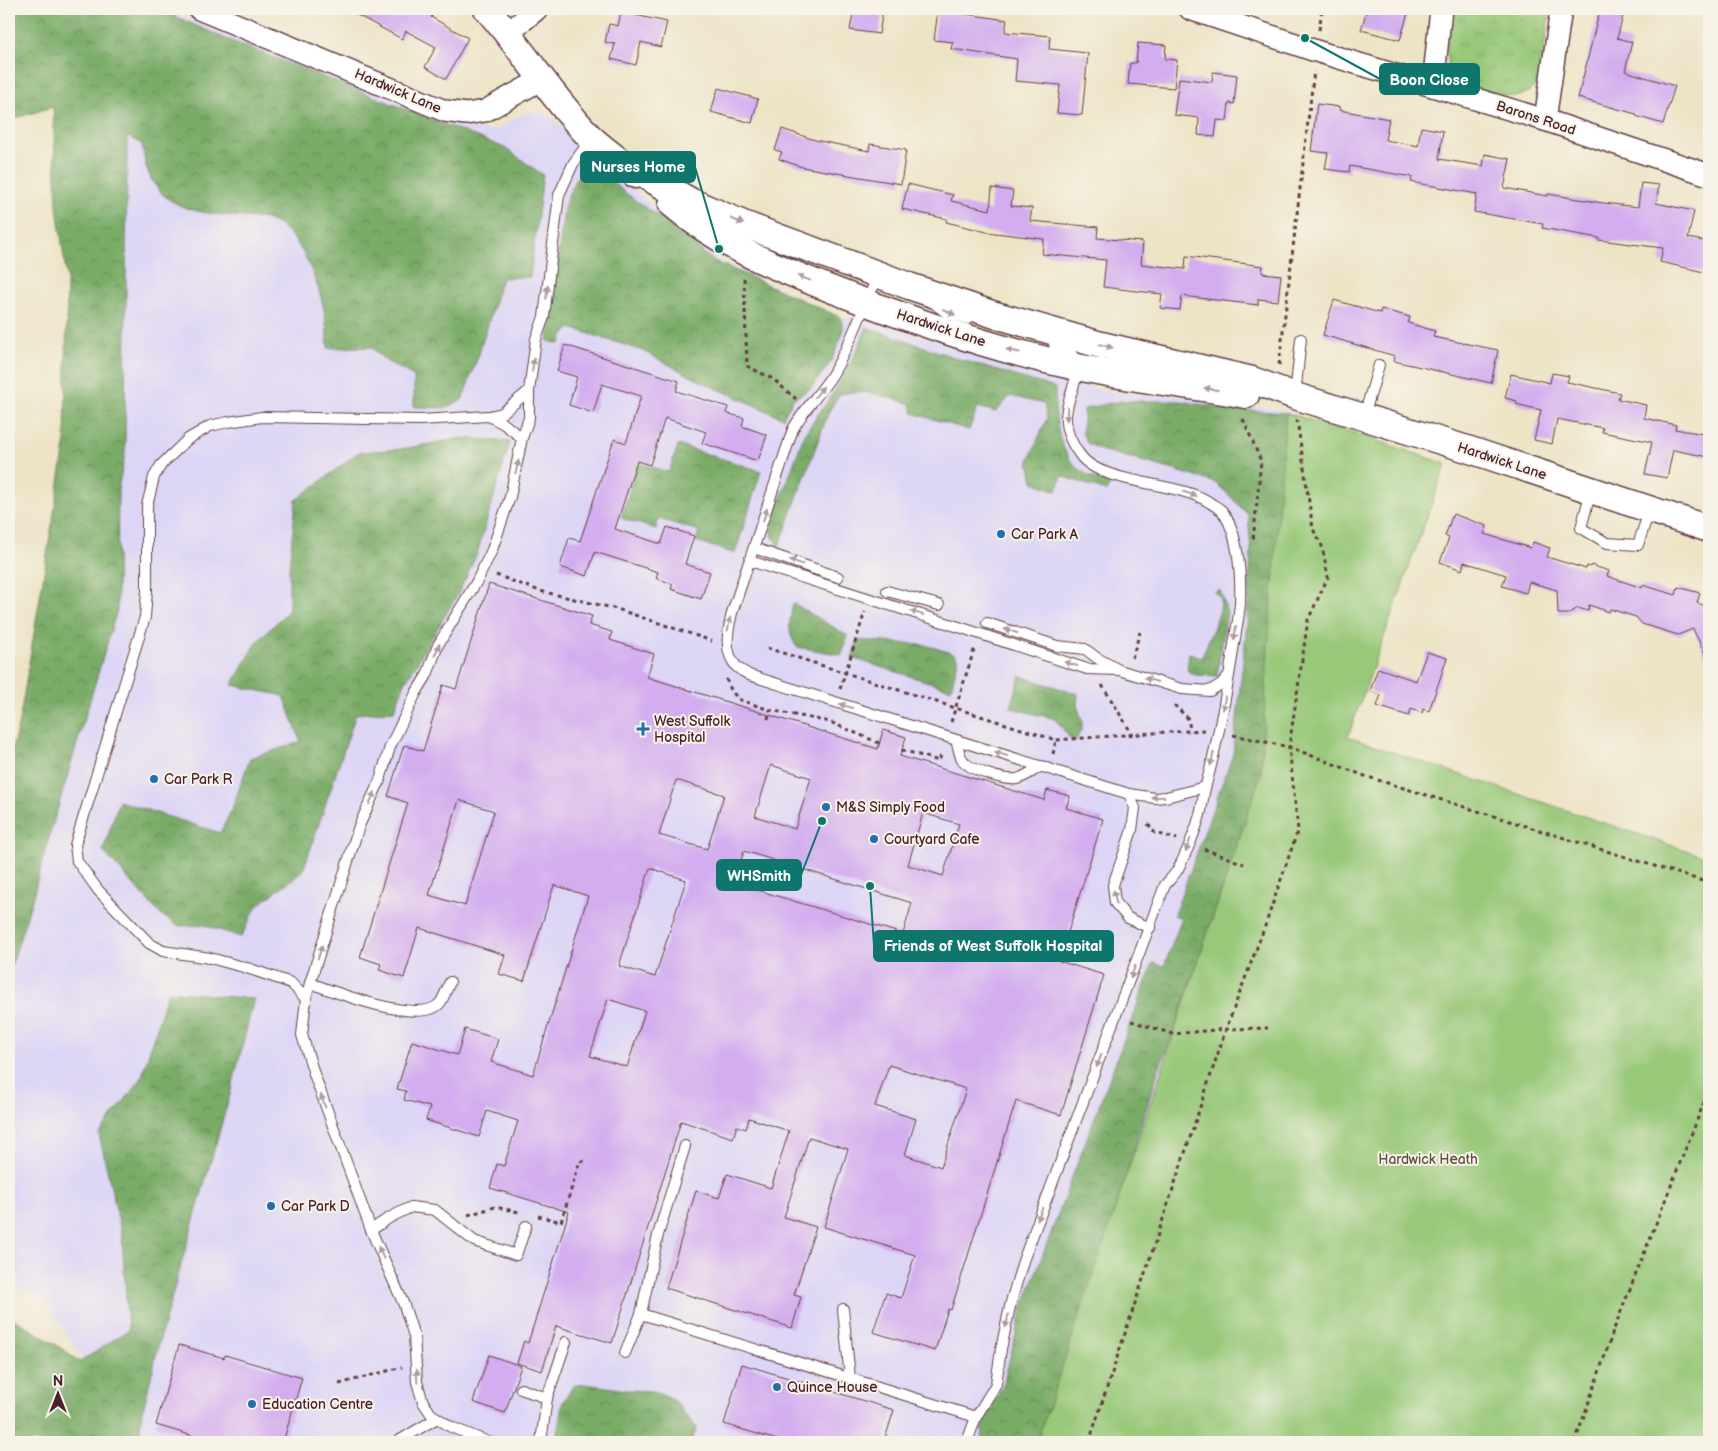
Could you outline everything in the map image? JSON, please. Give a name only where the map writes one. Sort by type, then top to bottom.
[{"type":"street","name":"Hardwick Lane","points":[[199,9],[445,111],[466,114],[485,111],[542,79],[592,138],[679,210],[726,243],[783,270],[830,289],[862,311],[994,346],[1082,378],[1173,383],[1249,395],[1364,417],[1709,529]]},
{"type":"street","points":[[486,9],[508,33],[542,79]]},
{"type":"street","points":[[508,33],[537,9]]},
{"type":"street","name":"Barons Road","points":[[1190,9],[1316,51],[1545,120],[1709,175]]},
{"type":"street","points":[[1432,86],[1441,9]]},
{"type":"street","points":[[1545,120],[1561,9]]},
{"type":"street","name":"Hardwick Lane","points":[[624,164],[692,202],[743,224],[898,281],[992,314],[1092,342],[1252,380],[1295,405]]},
{"type":"lane","points":[[488,1442],[451,1427],[432,1414],[423,1402],[417,1382],[414,1336],[404,1305],[371,1230],[314,1074],[302,1034],[310,983],[359,826],[380,780],[390,747],[416,693],[427,675],[438,645],[482,571],[492,550],[510,496],[522,438],[529,418],[529,390],[536,339],[544,317],[558,195],[572,164],[592,138]]},
{"type":"lane","points":[[975,321],[948,313],[898,281],[880,279],[875,284],[846,349],[831,377],[792,429],[734,605],[727,637],[729,652],[736,666],[749,675],[1129,794],[1160,797],[1205,787]]},
{"type":"lane","points":[[1295,405],[1301,339]]},
{"type":"lane","points":[[967,1442],[976,1417],[996,1384],[1010,1302],[1023,1261],[1165,885],[1179,869],[1200,813],[1230,674],[1240,604],[1240,579],[1236,548],[1229,524],[1221,510],[1204,499],[1186,492],[1117,476],[1097,469],[1081,457],[1070,440],[1066,418],[1068,399],[1082,378],[1074,355],[1066,348],[1048,343]]},
{"type":"lane","points":[[1364,417],[1380,365]]},
{"type":"lane","points":[[306,999],[291,983],[210,958],[163,951],[149,943],[98,890],[77,861],[76,845],[145,618],[148,506],[154,477],[161,465],[188,439],[210,426],[262,417],[420,420],[489,416],[502,413],[529,390]]},
{"type":"lane","points":[[489,416],[504,424],[522,438]]},
{"type":"lane","points":[[1591,490],[1581,528],[1607,543],[1638,545],[1650,509]]},
{"type":"lane","points":[[754,548],[838,577]]},
{"type":"lane","points":[[750,561],[1086,669],[1119,670]]},
{"type":"lane","points":[[887,591],[940,606]]},
{"type":"lane","points":[[987,622],[1057,646],[1084,649],[1119,670],[1182,689],[1210,691],[1221,684],[1230,674]]},
{"type":"lane","points":[[956,740],[962,760],[970,767],[1008,780],[1019,779],[1042,766]]},
{"type":"lane","points":[[1129,794],[1135,808],[1132,830],[1113,885],[1115,903],[1128,918],[1150,928]]},
{"type":"lane","points":[[310,983],[369,1003],[408,1012],[428,1010],[439,1004],[450,982]]},
{"type":"lane","points":[[625,1353],[641,1314],[658,1235],[685,1146]]},
{"type":"lane","points":[[371,1230],[411,1207],[435,1210],[474,1242],[516,1255],[526,1226]]},
{"type":"lane","points":[[843,1309],[850,1378]]},
{"type":"lane","points":[[641,1314],[976,1417]]},
{"type":"lane","points":[[541,1442],[547,1398],[566,1342]]},
{"type":"lane","points":[[521,1388],[547,1398]]},
{"type":"lane","points":[[397,1442],[437,1418]]},
{"type":"path","points":[[1278,369],[1316,51]]},
{"type":"path","points":[[1234,393],[1235,401],[1261,461],[1253,543]]},
{"type":"path","points":[[1089,1442],[1226,1029],[1298,830],[1289,747],[1308,620],[1328,577],[1322,546],[1313,529],[1295,405]]},
{"type":"path","points":[[482,571],[540,591],[617,609],[712,641]]},
{"type":"path","points":[[847,669],[866,609]]},
{"type":"path","points":[[960,695],[976,644]]},
{"type":"path","points":[[767,648],[1056,740],[1197,730],[1219,731],[1289,747],[1365,776],[1709,883]]},
{"type":"path","points":[[1099,680],[1132,734]]},
{"type":"path","points":[[768,719],[770,710]]},
{"type":"path","points":[[1117,1016],[1173,1034],[1226,1029],[1268,1028]]},
{"type":"path","points":[[1575,1442],[1614,1329],[1707,1100],[1709,1090]]},
{"type":"path","points":[[533,1215],[561,1222],[580,1161],[585,1162]]},
{"type":"path","points":[[448,1222],[495,1207],[523,1213]]},
{"type":"path","points":[[339,1384],[416,1364]]},
{"type":"shaded area","name":"West Suffolk Hospital","points":[[45,9],[163,9],[284,57],[474,128],[489,131],[530,112],[544,113],[555,120],[602,164],[718,260],[840,317],[872,320],[1059,379],[1106,391],[1218,400],[1291,412],[1281,521],[1247,813],[1037,1442],[9,1442],[9,1401],[102,1390],[44,1299],[9,1282],[9,776],[31,683],[68,436],[69,280]]},
{"type":"green space","points":[[9,9],[158,9],[229,40],[505,148],[543,175],[530,277],[502,278],[479,354],[462,400],[446,408],[414,407],[414,376],[386,361],[371,347],[328,348],[324,310],[317,285],[303,252],[290,234],[278,224],[265,219],[203,212],[185,207],[169,199],[156,187],[147,169],[142,144],[127,136],[125,454],[118,490],[117,610],[9,973],[9,763],[20,717],[65,446],[67,279],[57,208],[53,107],[9,120]]},
{"type":"green space","points":[[1451,9],[1550,9],[1539,83],[1525,94],[1514,96],[1497,94],[1457,79],[1449,66],[1446,52]]},
{"type":"green space","points":[[588,163],[636,201],[675,227],[714,261],[840,317],[843,328],[842,335],[831,362],[810,389],[793,399],[783,418],[700,381],[643,351],[571,328],[564,334],[560,344],[548,341],[564,208],[573,184]]},
{"type":"green space","points":[[867,327],[959,359],[1055,388],[1057,425],[1064,449],[1078,468],[1089,476],[1111,484],[1106,491],[1062,476],[1057,491],[1033,482],[1029,460],[1047,418],[1044,404],[1010,396],[996,412],[978,407],[969,430],[913,413],[911,404],[884,396],[850,392],[840,394],[829,411],[779,547],[774,539],[772,525],[805,433],[836,389]]},
{"type":"green space","points":[[1121,401],[1180,401],[1228,409],[1286,413],[1354,433],[1446,464],[1268,650],[1261,774],[1173,1034],[1159,1068],[1105,1242],[1037,1442],[982,1442],[983,1424],[1003,1385],[1023,1307],[1153,963],[1164,966],[1182,918],[1174,915],[1233,754],[1247,623],[1251,550],[1248,515],[1216,483],[1101,450],[1087,443],[1082,433],[1084,409]]},
{"type":"green space","name":"Hardwick Heath","points":[[1286,413],[1354,433],[1446,464],[1348,737],[1709,858],[1709,1442],[1037,1442],[1261,774],[1268,650]]},
{"type":"green space","points":[[462,438],[510,442],[477,554],[458,594],[405,683],[394,711],[356,714],[303,871],[257,906],[241,937],[204,925],[178,926],[160,914],[103,851],[119,801],[220,833],[232,809],[250,758],[301,742],[284,696],[232,685],[257,642],[289,610],[289,568],[296,500],[359,452],[402,449]]},
{"type":"green space","points":[[678,445],[761,471],[735,554],[696,541],[699,531],[659,519],[656,529],[621,518],[638,463],[669,472]]},
{"type":"green space","points":[[1220,590],[1227,612],[1217,676],[1195,675],[1187,670],[1189,653],[1202,657],[1220,611],[1221,598],[1214,592]]},
{"type":"green space","points":[[793,603],[848,636],[842,655],[797,647],[790,631]]},
{"type":"green space","points":[[858,640],[925,645],[955,654],[958,660],[951,689],[852,658]]},
{"type":"green space","points":[[1020,676],[1078,694],[1077,705],[1082,720],[1082,729],[1074,743],[1055,719],[1011,708]]},
{"type":"green space","points":[[168,991],[254,999],[231,1091],[162,1331],[140,1423],[142,1442],[9,1442],[9,1312],[11,1317],[80,1362],[128,1330],[122,1236],[99,1134],[141,1079]]},
{"type":"green space","points":[[585,1384],[627,1390],[653,1391],[673,1400],[697,1428],[691,1442],[580,1442],[557,1434],[562,1404],[573,1386]]},
{"type":"building","points":[[346,9],[436,9],[431,17],[468,38],[446,79],[425,67],[436,47],[406,31],[402,39]]},
{"type":"building","points":[[854,9],[883,9],[879,34],[850,30]]},
{"type":"building","points":[[1367,9],[1394,9],[1408,13],[1400,40],[1361,30]]},
{"type":"building","points":[[1600,9],[1625,9],[1617,38],[1632,42],[1625,71],[1675,86],[1663,124],[1636,116],[1636,114],[1578,98]]},
{"type":"building","points":[[938,10],[1007,20],[1005,32],[1050,36],[1049,49],[1088,53],[1082,115],[1057,113],[1060,85],[1015,81],[1017,59],[951,49],[953,42],[934,40]]},
{"type":"building","points":[[621,12],[667,22],[661,47],[641,42],[636,65],[611,59],[615,44],[605,42],[609,24],[618,26]]},
{"type":"building","points":[[1138,43],[1166,45],[1165,59],[1177,60],[1174,88],[1128,84],[1130,63],[1136,63]]},
{"type":"building","points":[[1213,72],[1237,75],[1234,104],[1229,103],[1227,121],[1217,120],[1215,137],[1198,135],[1199,118],[1174,115],[1179,78],[1212,82]]},
{"type":"building","points":[[718,88],[758,99],[752,123],[711,112]]},
{"type":"building","points":[[1317,104],[1340,107],[1339,110],[1389,119],[1385,140],[1418,146],[1421,127],[1443,131],[1439,159],[1483,166],[1485,154],[1510,159],[1504,188],[1547,196],[1548,194],[1638,207],[1641,183],[1659,185],[1656,203],[1694,211],[1688,238],[1709,242],[1704,272],[1660,262],[1663,248],[1599,240],[1599,238],[1542,228],[1543,224],[1474,212],[1477,194],[1411,182],[1412,177],[1350,166],[1349,172],[1325,169],[1328,153],[1311,151]]},
{"type":"building","points":[[782,129],[815,140],[869,151],[870,144],[906,150],[901,184],[802,167],[779,159],[782,152],[775,150]]},
{"type":"building","points":[[908,184],[953,195],[951,201],[990,210],[992,188],[1013,191],[1011,206],[1032,208],[1030,221],[1098,227],[1097,238],[1143,242],[1141,264],[1185,269],[1186,256],[1263,266],[1262,273],[1281,275],[1278,301],[1258,299],[1258,305],[1182,296],[1180,310],[1160,308],[1162,294],[1103,287],[1106,260],[1042,254],[1044,239],[987,232],[946,222],[947,219],[902,209]]},
{"type":"building","points":[[1334,300],[1380,313],[1381,309],[1410,317],[1408,323],[1435,331],[1433,337],[1498,350],[1491,383],[1394,361],[1395,356],[1323,335]]},
{"type":"building","points":[[565,345],[679,381],[676,391],[728,407],[726,413],[744,418],[742,426],[767,435],[758,461],[702,443],[706,432],[665,418],[650,465],[637,461],[615,529],[661,544],[667,527],[694,536],[685,564],[710,572],[701,599],[671,589],[673,584],[656,578],[658,572],[595,552],[587,576],[560,567],[569,538],[580,541],[614,439],[626,443],[641,396],[602,384],[593,413],[569,405],[577,377],[557,371]]},
{"type":"building","points":[[1552,373],[1569,376],[1567,382],[1620,393],[1618,399],[1646,405],[1644,418],[1676,425],[1675,429],[1709,435],[1709,457],[1673,450],[1667,478],[1645,474],[1652,442],[1602,432],[1603,428],[1557,419],[1552,444],[1534,440],[1541,410],[1516,404],[1517,401],[1505,398],[1511,374],[1550,383]]},
{"type":"building","points":[[1453,514],[1487,526],[1484,534],[1531,548],[1533,542],[1550,548],[1547,557],[1586,569],[1587,566],[1590,567],[1591,565],[1609,571],[1607,576],[1642,588],[1642,585],[1676,595],[1678,587],[1700,593],[1697,603],[1709,607],[1709,662],[1693,629],[1678,635],[1642,624],[1636,617],[1610,609],[1609,612],[1589,605],[1588,611],[1578,608],[1568,614],[1558,614],[1557,590],[1529,582],[1526,593],[1502,586],[1506,575],[1464,562],[1462,570],[1440,562],[1449,538],[1445,536]]},
{"type":"building","points":[[489,584],[592,616],[589,625],[612,632],[610,640],[654,654],[647,677],[878,749],[883,730],[906,737],[900,756],[1044,800],[1047,790],[1070,796],[1066,808],[1103,819],[1059,961],[1104,975],[1061,1115],[1016,1101],[951,1310],[948,1309],[935,1351],[873,1332],[886,1293],[901,1298],[915,1255],[824,1227],[848,1149],[809,1137],[784,1217],[816,1227],[794,1295],[801,1297],[792,1328],[666,1288],[696,1191],[719,1198],[727,1174],[771,1188],[789,1131],[749,1118],[746,1129],[737,1126],[733,1138],[681,1121],[612,1343],[556,1326],[542,1371],[517,1363],[524,1341],[528,1343],[569,1212],[490,1188],[497,1164],[504,1166],[518,1121],[487,1111],[479,1137],[426,1120],[430,1107],[404,1100],[406,1091],[397,1089],[412,1041],[457,1055],[465,1029],[498,1039],[491,1062],[533,1075],[588,896],[554,885],[524,981],[499,974],[505,955],[419,928],[404,978],[379,970],[381,964],[360,957],[408,803],[388,796],[404,745],[423,751],[443,685],[456,689]],"holes":[[[771,765],[811,778],[795,829],[755,816]],[[676,780],[724,795],[707,849],[659,835]],[[459,800],[494,811],[465,906],[429,895]],[[923,813],[959,824],[943,876],[908,865]],[[744,851],[912,903],[903,934],[734,883]],[[650,868],[686,880],[655,977],[619,966]],[[608,999],[645,1011],[627,1067],[590,1056]],[[889,1065],[966,1089],[941,1167],[905,1155],[916,1119],[875,1106]]]},
{"type":"building","points":[[1427,652],[1447,658],[1429,711],[1423,709],[1422,713],[1411,709],[1409,716],[1377,706],[1381,695],[1370,691],[1378,668],[1416,681]]},
{"type":"building","name":"Education Centre","points":[[179,1345],[224,1358],[225,1355],[302,1378],[283,1442],[199,1442],[200,1438],[156,1425]]},
{"type":"building","points":[[489,1355],[521,1366],[505,1413],[473,1402]]},
{"type":"building","name":"Quince House","points":[[742,1364],[894,1410],[884,1442],[784,1442],[724,1424]]},
{"type":"place","name":"Boon Close","points":[[1305,38]]},
{"type":"place","name":"Nurses Home","points":[[719,249]]},
{"type":"place","name":"Car Park A","points":[[1001,534]]},
{"type":"place","name":"West Suffolk Hospital","points":[[643,729]]},
{"type":"place","name":"Car Park R","points":[[154,779]]},
{"type":"place","name":"M&S Simply Food","points":[[826,807]]},
{"type":"place","name":"WHSmith","points":[[822,821]]},
{"type":"place","name":"Courtyard Cafe","points":[[874,839]]},
{"type":"place","name":"Friends of West Suffolk Hospital","points":[[870,886]]},
{"type":"place","name":"Car Park D","points":[[271,1206]]},
{"type":"place","name":"Quince House","points":[[777,1387]]},
{"type":"place","name":"Education Centre","points":[[252,1404]]}]
